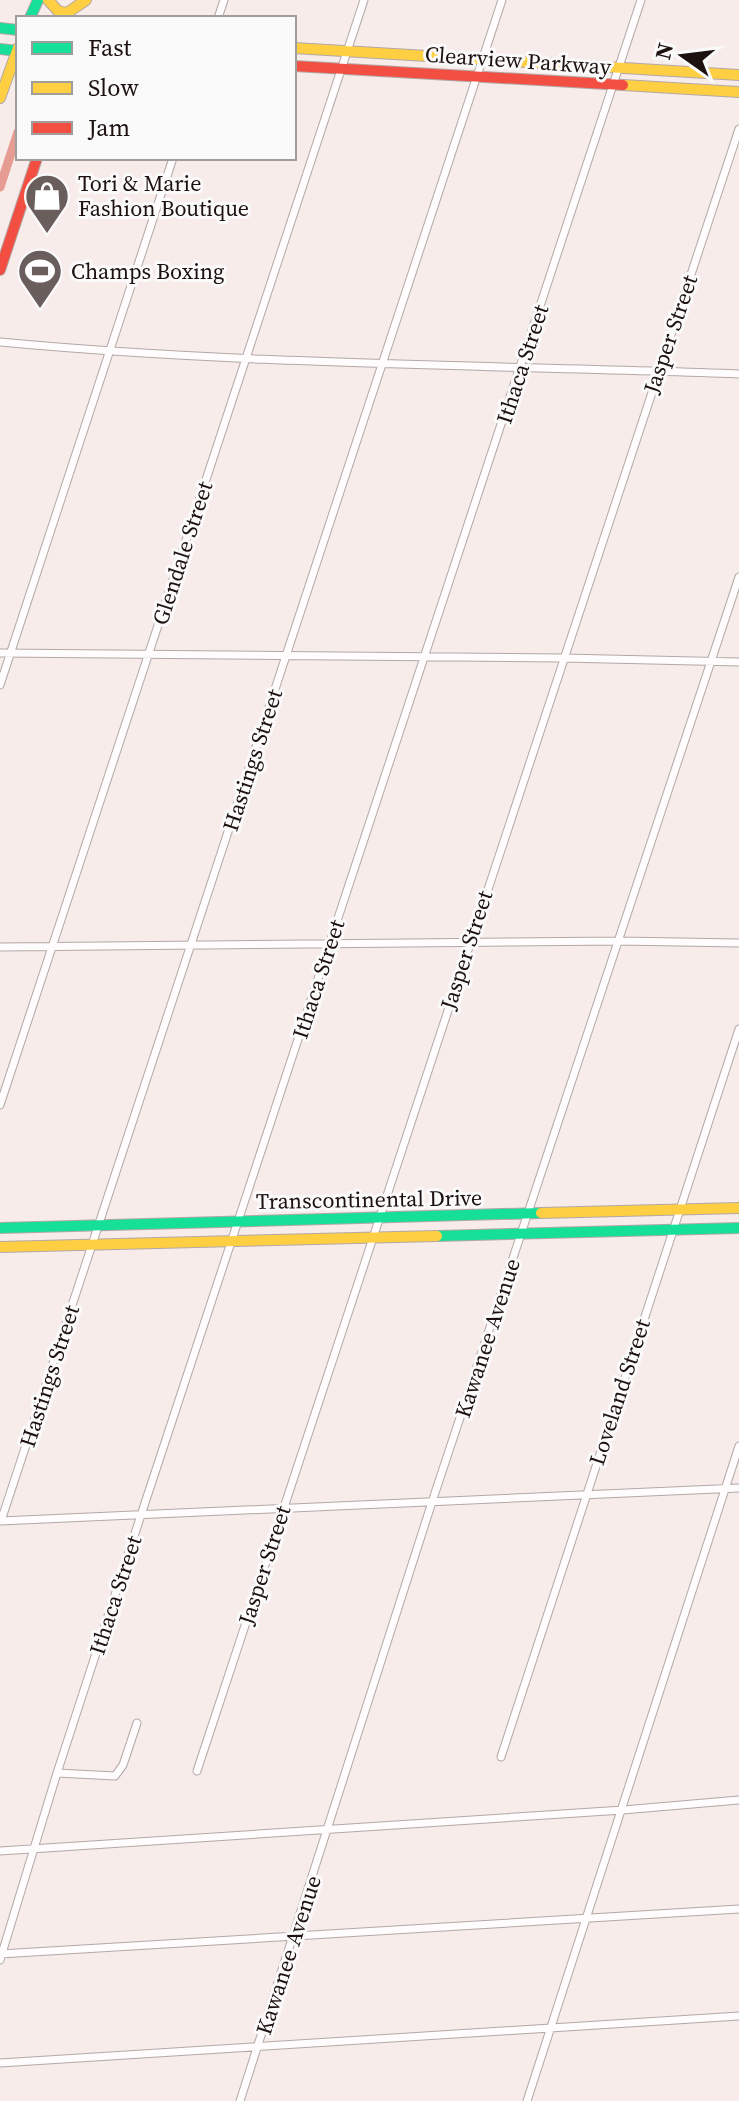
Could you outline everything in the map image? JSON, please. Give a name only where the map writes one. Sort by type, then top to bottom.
[{"type":"street","points":[[48,0],[58,11],[67,13],[87,0]]},
{"type":"street","name":"Glendale Street","points":[[0,1105],[364,0]]},
{"type":"street","name":"Hastings Street","points":[[0,1521],[502,0]]},
{"type":"street","name":"Ithaca Street","points":[[1,1956],[141,1515],[641,0]]},
{"type":"street","name":"Clearview Parkway","points":[[296,48],[739,75]]},
{"type":"street","points":[[0,97],[16,55]]},
{"type":"street","name":"Clearview Parkway","points":[[296,66],[739,92]]},
{"type":"street","points":[[0,97],[16,79]]},
{"type":"street","name":"Jasper Street","points":[[197,1771],[377,1218],[739,129]]},
{"type":"street","points":[[0,270],[36,160]]},
{"type":"street","points":[[0,685],[172,160]]},
{"type":"street","points":[[0,342],[109,352],[245,358],[739,374]]},
{"type":"street","name":"Kawanee Avenue","points":[[240,2101],[432,1502],[739,577]]},
{"type":"street","points":[[0,653],[739,662]]},
{"type":"street","points":[[0,947],[619,941],[739,943]]},
{"type":"street","name":"Loveland Street","points":[[501,1757],[739,1029]]},
{"type":"street","name":"Transcontinental Drive","points":[[0,1228],[739,1208]]},
{"type":"street","name":"Transcontinental Drive","points":[[0,1247],[739,1228]]},
{"type":"street","points":[[527,2101],[739,1446]]},
{"type":"street","points":[[0,1521],[739,1488]]},
{"type":"street","points":[[57,1773],[115,1776],[123,1765],[137,1723]]},
{"type":"street","points":[[0,1851],[739,1800]]},
{"type":"street","points":[[1,1956],[739,1909]]},
{"type":"street","points":[[0,2063],[739,2016]]},
{"type":"waterway","points":[[0,187],[16,138]]},
{"type":"traffic: fast","points":[[31,16],[38,0]]},
{"type":"traffic: fast","points":[[0,28],[16,30]]},
{"type":"traffic: fast","points":[[0,49],[16,51]]},
{"type":"traffic: fast","points":[[0,1228],[541,1213]]},
{"type":"traffic: fast","points":[[437,1236],[739,1228]]},
{"type":"traffic: slow","points":[[48,0],[58,11],[67,13],[86,0]]},
{"type":"traffic: slow","points":[[296,48],[739,75]]},
{"type":"traffic: slow","points":[[0,98],[16,54]]},
{"type":"traffic: slow","points":[[623,85],[739,92]]},
{"type":"traffic: slow","points":[[541,1213],[739,1208]]},
{"type":"traffic: slow","points":[[0,1247],[437,1236]]},
{"type":"traffic: jam","points":[[296,66],[623,85]]},
{"type":"traffic: jam","points":[[0,270],[36,160]]},
{"type":"place","name":"Tori & Marie Fashion Boutique","points":[[47,235]]},
{"type":"place","name":"Champs Boxing","points":[[40,310]]}]
